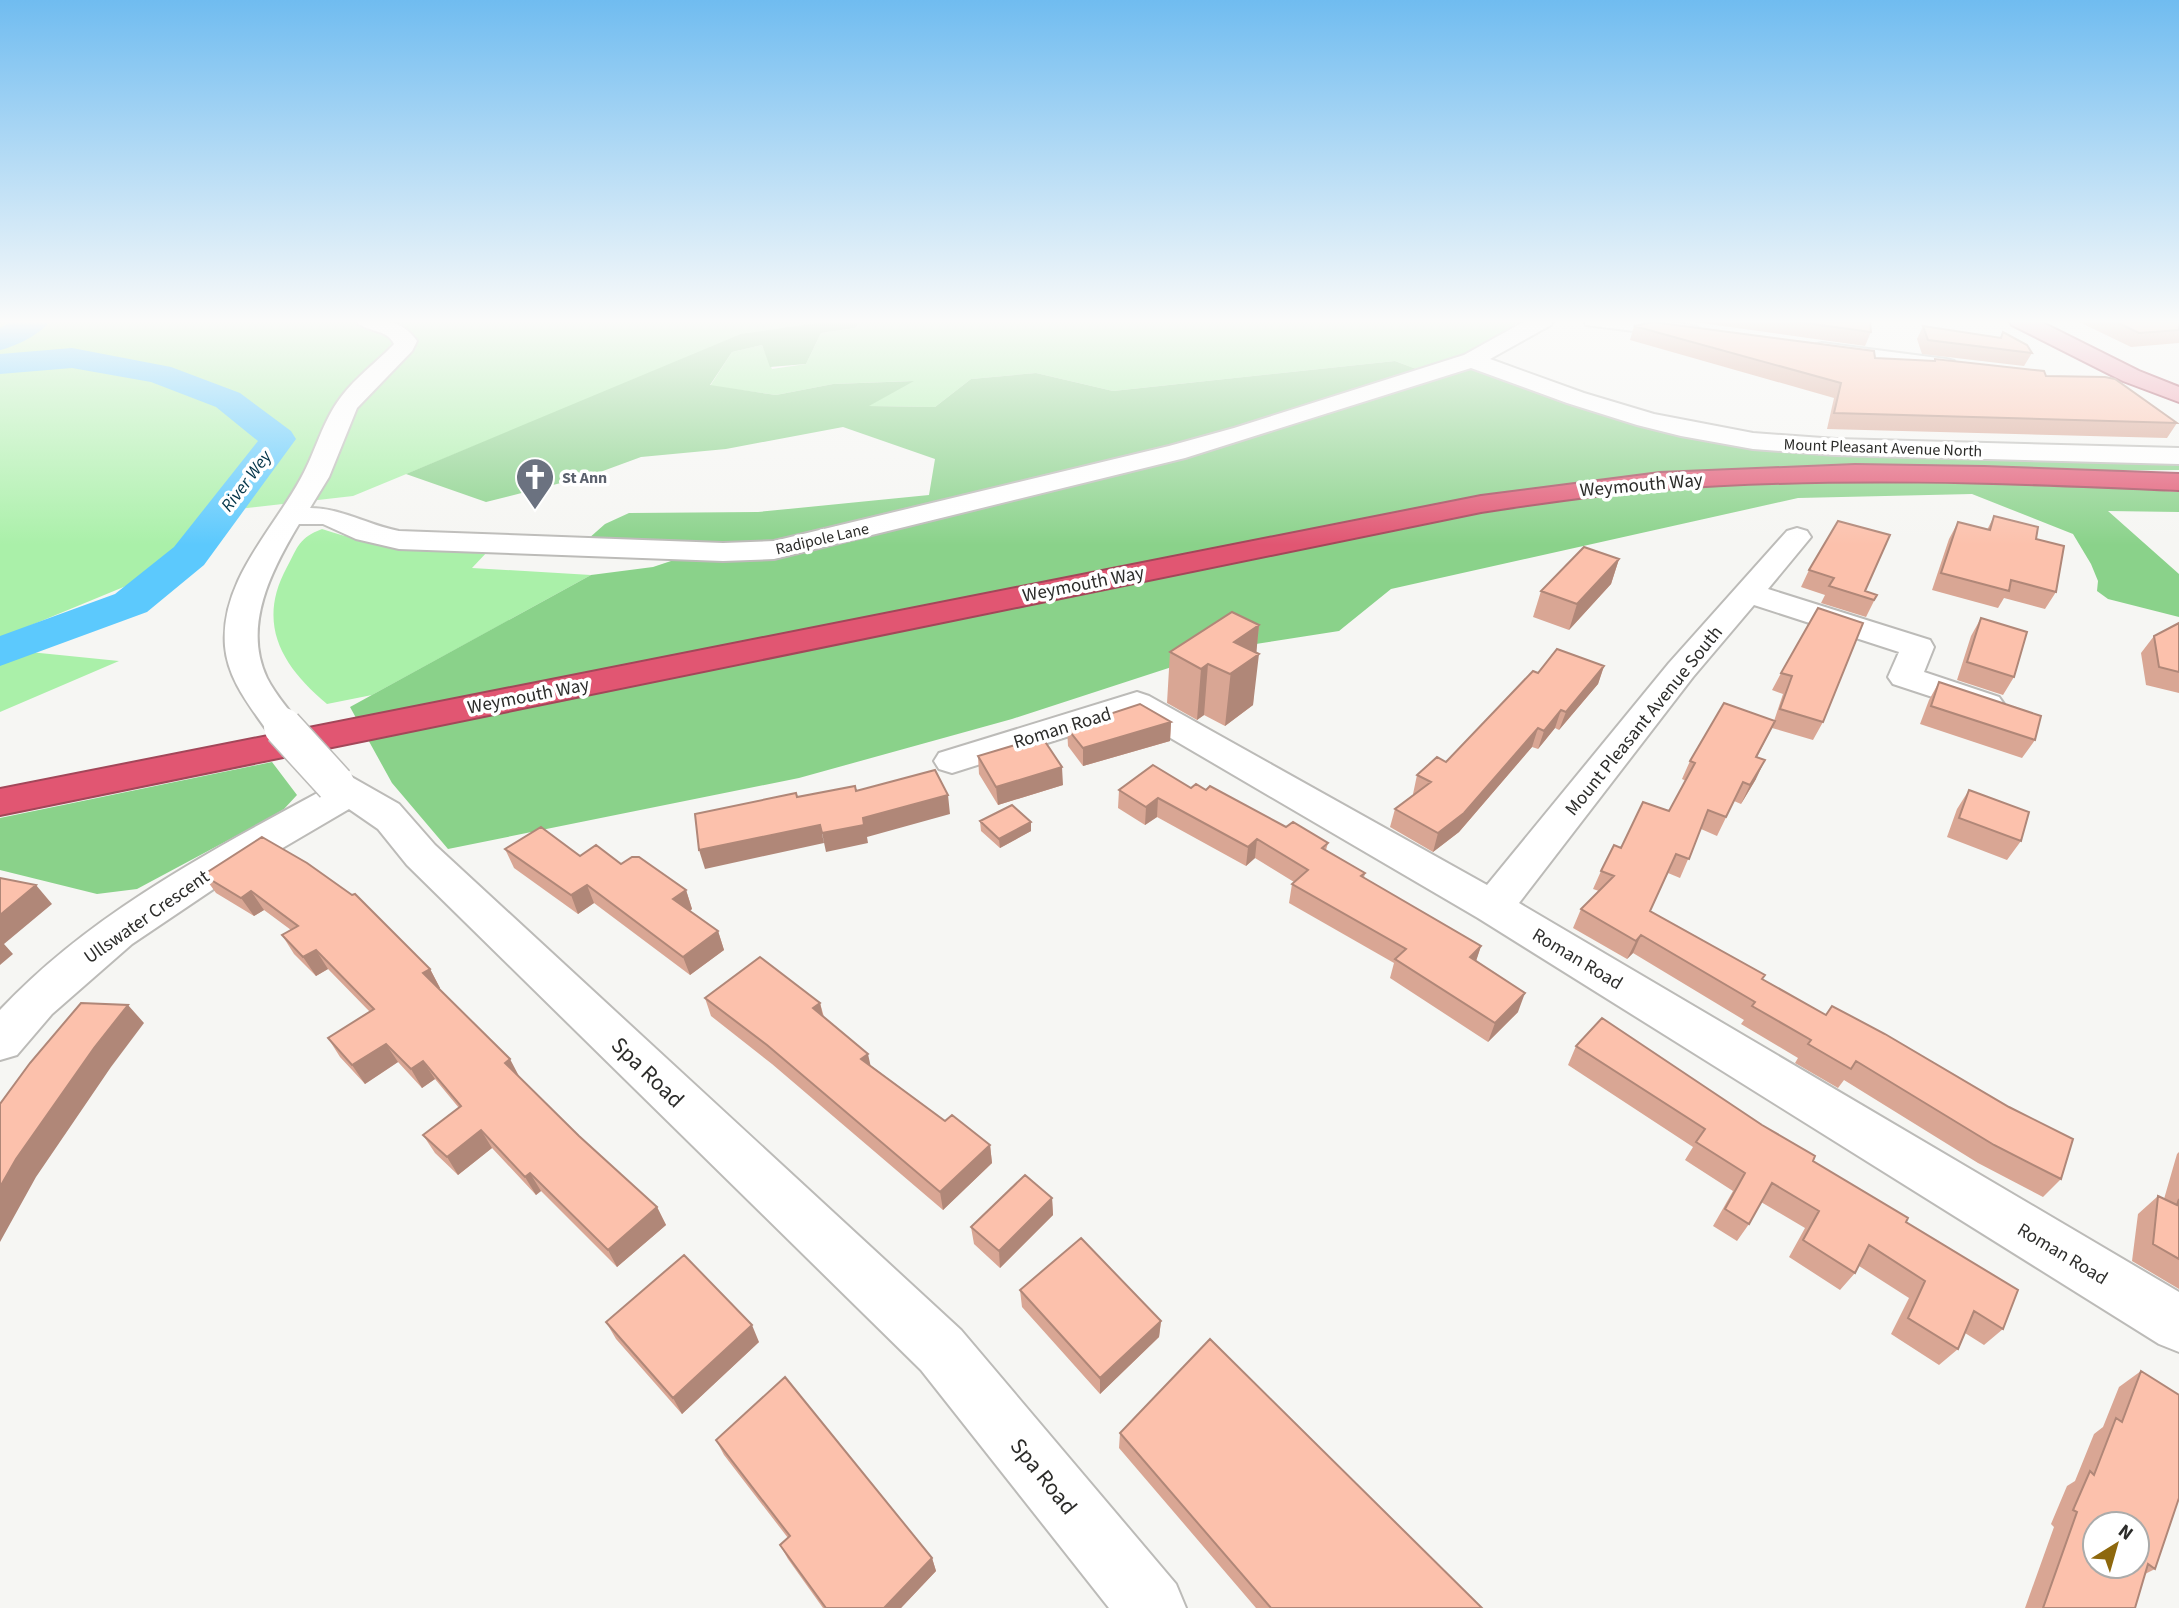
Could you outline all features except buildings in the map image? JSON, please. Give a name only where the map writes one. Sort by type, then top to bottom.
[{"type":"highway","name":"Weymouth Way","points":[[0,802],[1494,502],[1616,485],[1752,476],[1926,473],[2179,482]]},
{"type":"street","points":[[290,516],[312,483],[343,410],[355,395]]},
{"type":"street","name":"Radipole Lane","points":[[290,516],[327,516],[359,530],[399,540],[723,552],[774,550],[1176,452],[1366,395]]},
{"type":"street","name":"Mount Pleasant Avenue North","points":[[1561,395],[1676,427],[1753,441],[1822,446],[2179,456]]},
{"type":"street","name":"Spa Road","points":[[290,516],[264,558],[244,618],[242,643],[247,669],[284,727],[340,789],[393,820],[421,856],[941,1350],[1152,1608]]},
{"type":"street","name":"Mount Pleasant Avenue South","points":[[1493,907],[1681,670],[1797,537]]},
{"type":"street","points":[[1747,593],[1918,646],[1905,677],[2017,713]]},
{"type":"street","name":"Roman Road","points":[[952,761],[1137,703],[1493,907],[2179,1324]]},
{"type":"street","name":"Ullswater Crescent","points":[[0,1041],[21,1016],[92,950],[176,891],[340,789]]},
{"type":"green space","points":[[0,395],[598,395],[353,496],[203,513],[160,572],[0,638]]},
{"type":"green space","points":[[595,395],[889,395],[869,406],[935,407],[950,395],[1543,395],[1645,425],[1754,446],[2179,458],[2179,470],[2069,471],[2088,486],[2179,492],[2179,512],[2108,511],[2179,574],[2179,617],[2108,599],[2097,591],[2098,581],[2091,564],[2073,534],[1972,494],[1798,498],[1391,589],[1339,631],[1230,648],[1012,719],[799,778],[448,849],[392,783],[350,707],[591,575],[653,567],[680,558],[687,543],[588,539],[605,524],[629,513],[758,512],[929,495],[935,459],[843,427],[726,449],[641,457],[592,475],[486,502],[406,474]]},
{"type":"green space","points":[[887,395],[950,395],[935,407],[868,406]]},
{"type":"green space","points":[[322,529],[384,543],[489,550],[472,568],[591,575],[372,695],[327,704],[297,675],[286,659],[278,643],[274,625],[278,588],[287,567],[304,539]]},
{"type":"green space","points":[[0,649],[119,661],[0,712]]},
{"type":"green space","points":[[272,762],[297,795],[284,809],[137,889],[97,894],[0,870],[0,818]]},
{"type":"waterway","name":"River Wey","points":[[0,652],[131,603],[189,556],[278,439],[228,400],[215,395]]},
{"type":"place","name":"St Ann","points":[[535,511]]}]
